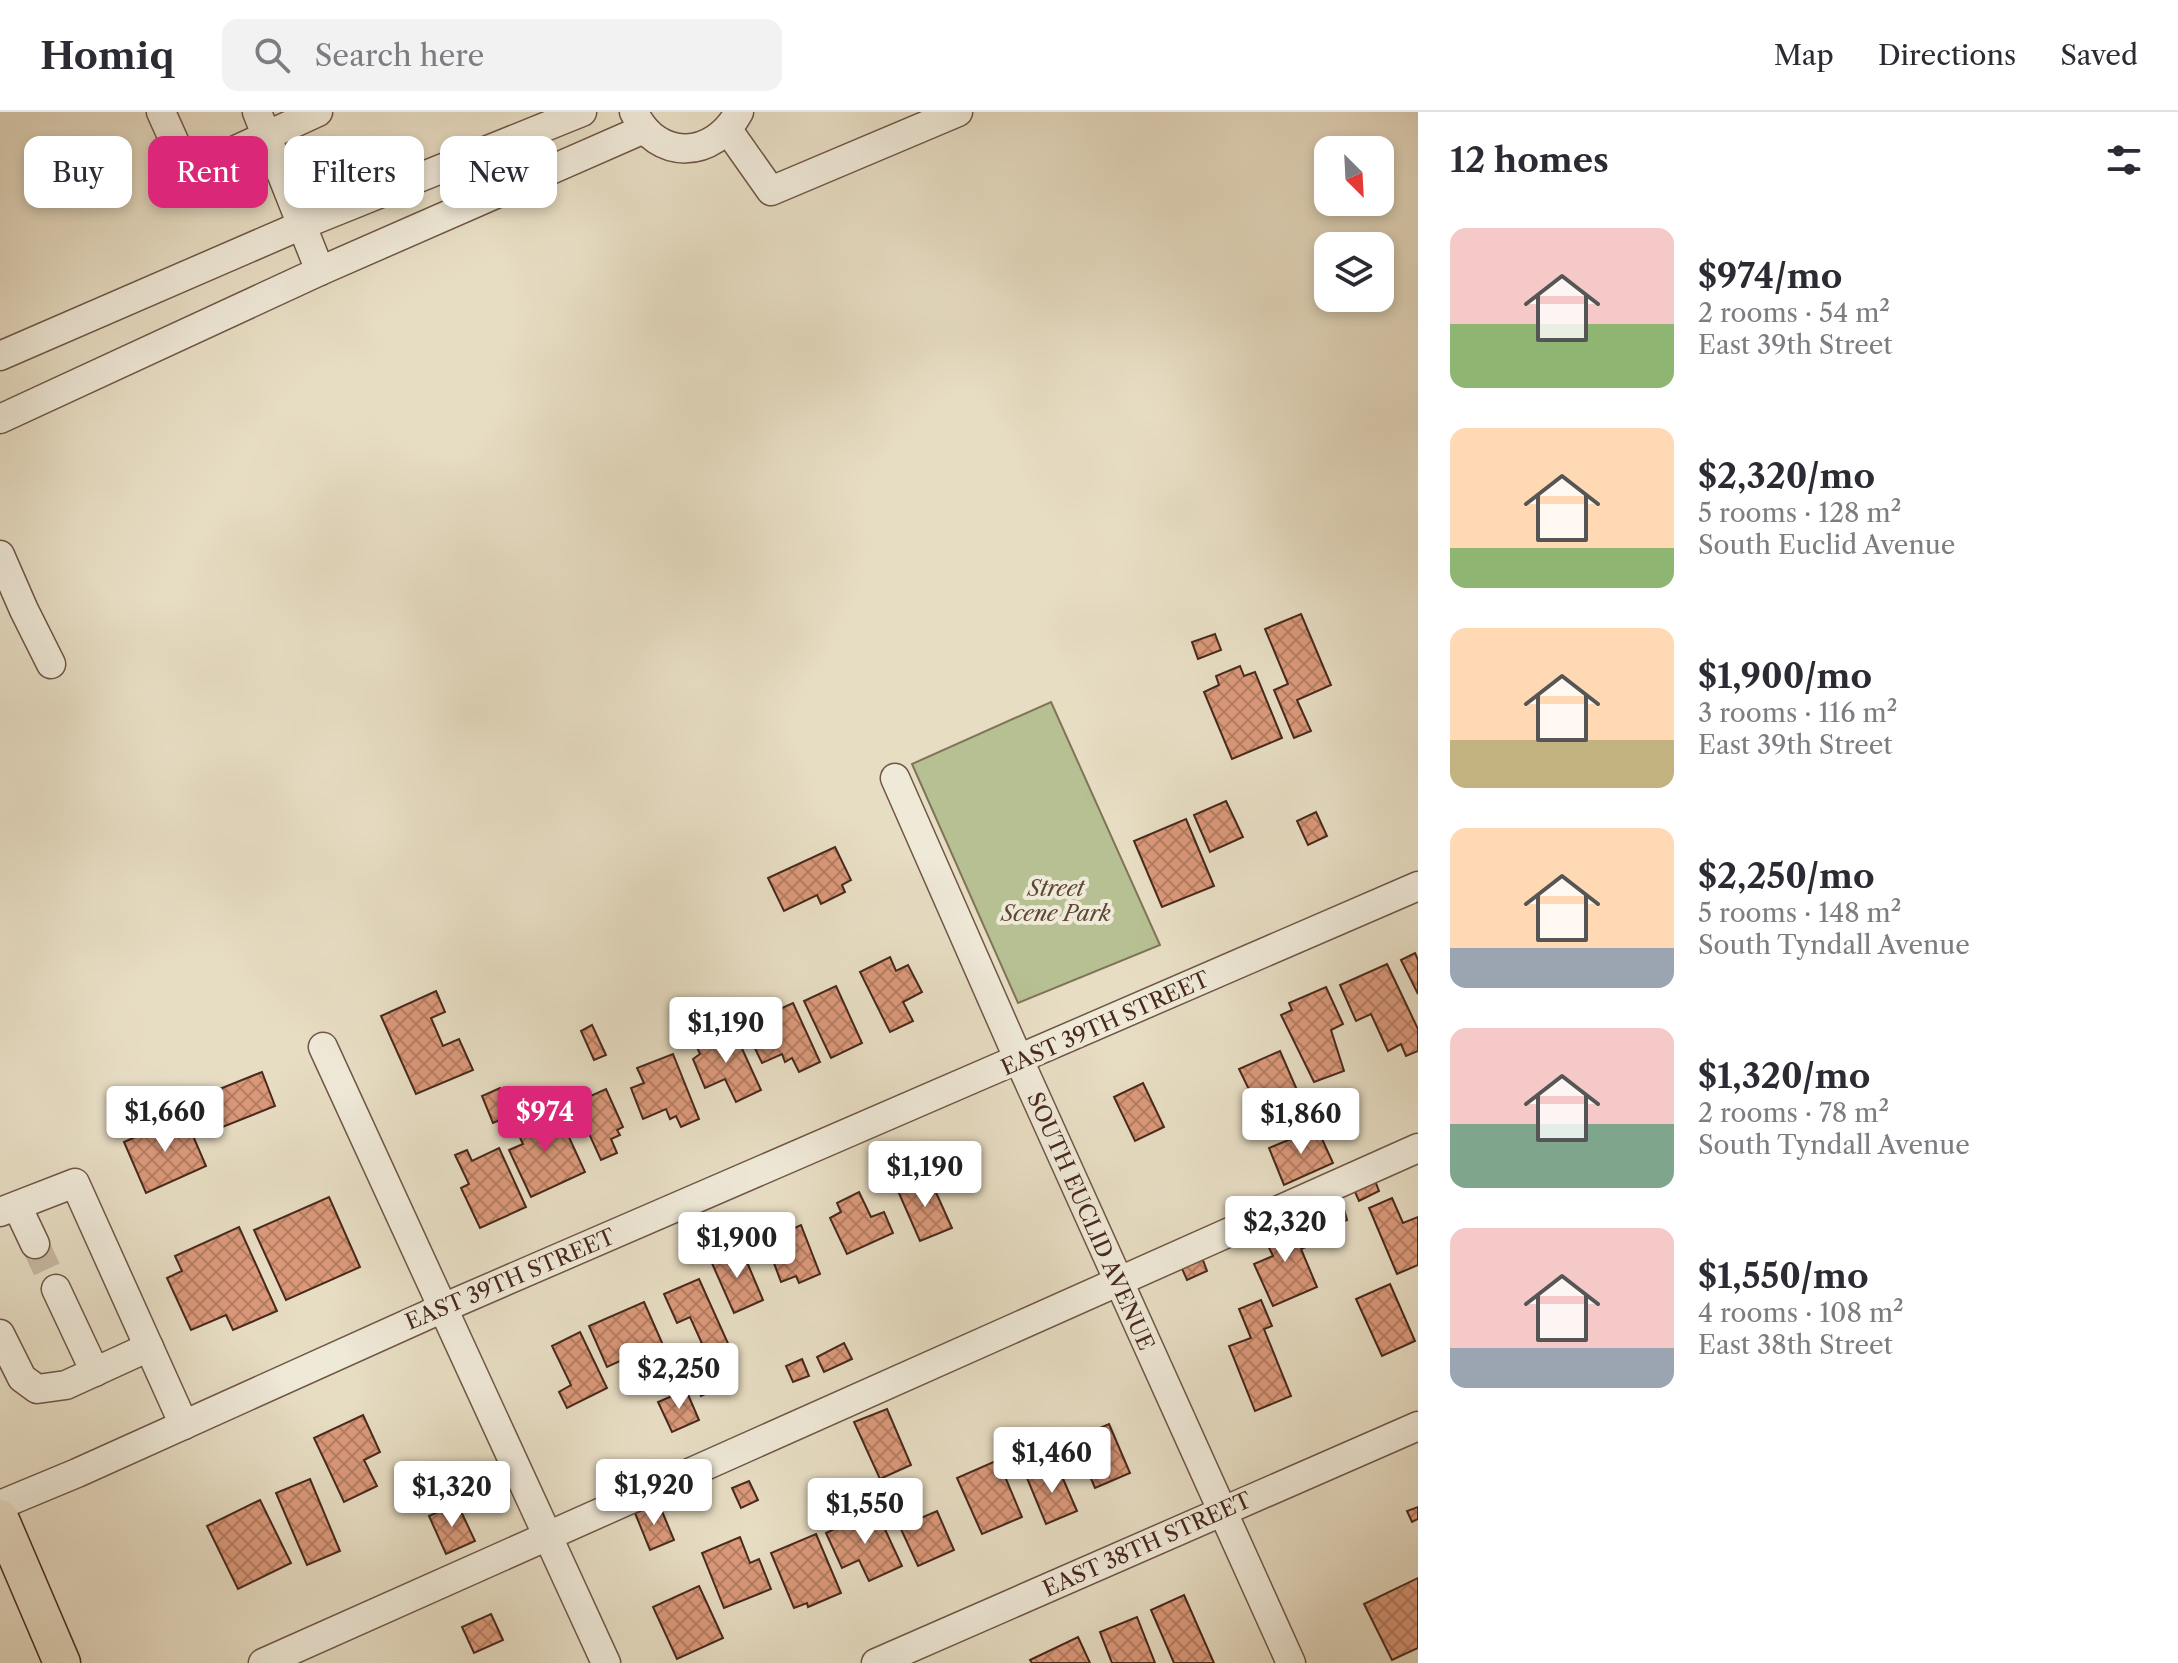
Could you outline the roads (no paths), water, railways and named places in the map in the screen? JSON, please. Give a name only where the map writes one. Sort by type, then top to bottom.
[{"type":"main road","points":[[0,1518],[62,1663]]},
{"type":"street","points":[[161,112],[188,172],[262,124],[318,112]]},
{"type":"street","points":[[0,356],[302,225],[582,112]]},
{"type":"street","points":[[0,419],[639,121],[656,139],[686,148],[716,140],[734,121],[771,191],[958,112]]},
{"type":"street","points":[[262,124],[320,271]]},
{"type":"street","points":[[0,555],[51,664]]},
{"type":"street","name":"SOUTH EUCLID AVENUE","points":[[895,778],[1291,1663]]},
{"type":"street","name":"EAST 39TH STREET","points":[[0,1505],[443,1308],[1418,886]]},
{"type":"street","points":[[323,1047],[606,1663]]},
{"type":"street","points":[[263,1663],[1418,1148]]},
{"type":"street","points":[[35,1244],[8,1209],[75,1183],[184,1425]]},
{"type":"street","points":[[56,1289],[95,1372]]},
{"type":"street","points":[[0,1334],[22,1378],[37,1389],[66,1385],[149,1347]]},
{"type":"street","name":"EAST 38TH STREET","points":[[876,1663],[1418,1426]]},
{"type":"tunnel","points":[[35,1244],[56,1289]]},
{"type":"park label","name":"Street Scene Park","points":[[1056,900]]}]
